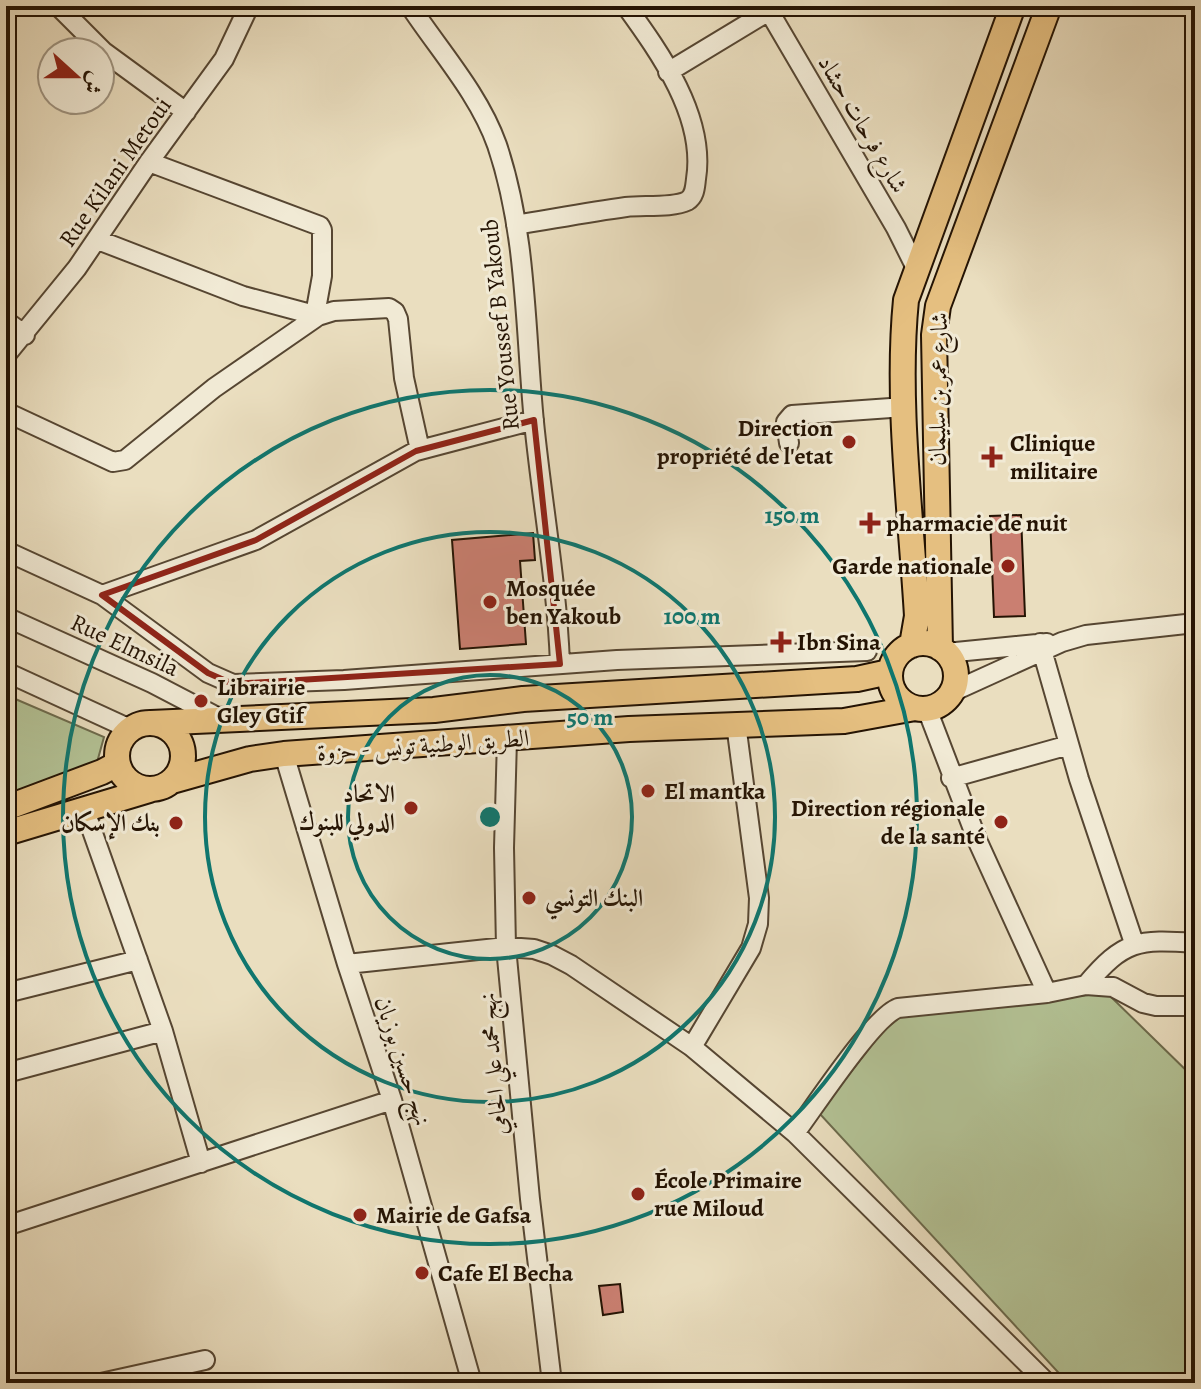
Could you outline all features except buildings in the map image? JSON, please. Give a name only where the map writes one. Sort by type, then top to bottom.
[{"type":"main road","name":"شارع عمر بن سليمان","points":[[912,645],[917,616],[905,407],[903,333],[906,300],[1013,6]]},
{"type":"main road","name":"شارع عمر بن سليمان","points":[[943,650],[934,335],[938,306],[1049,6]]},
{"type":"main road","points":[[922,643],[943,650],[954,666],[955,675],[952,692],[945,700],[921,709],[897,697],[889,672],[900,653],[922,643]]},
{"type":"main road","name":"الطريق الوطنية تونس - حزوة","points":[[141,726],[221,719],[434,710],[523,699],[857,679],[889,672]]},
{"type":"main road","name":"الطريق الوطنية تونس - حزوة","points":[[172,781],[250,759],[284,754],[736,724],[844,721],[921,709]]},
{"type":"main road","points":[[6,833],[158,789],[172,781],[182,764],[181,744],[169,729],[141,726],[117,748],[117,764],[129,782],[149,790]]},
{"type":"main road","points":[[6,808],[117,764]]},
{"type":"street","points":[[58,6],[104,52],[186,112]]},
{"type":"street","name":"Rue Kilani Metoui","points":[[6,355],[98,240],[149,162],[224,59],[249,6]]},
{"type":"street","name":"Rue Youssef B Yakoub","points":[[410,6],[482,112],[496,143],[516,225],[526,298],[534,420],[547,542],[558,605],[560,664]]},
{"type":"street","points":[[516,225],[689,200],[694,193],[696,146],[689,116],[668,72],[626,6]]},
{"type":"street","points":[[668,72],[768,9]]},
{"type":"street","name":"شارع فرحات حشاد","points":[[768,9],[916,268]]},
{"type":"street","points":[[149,162],[320,226],[322,276],[316,316]]},
{"type":"street","points":[[98,240],[243,296],[316,316]]},
{"type":"street","points":[[6,412],[113,462],[125,460],[214,388],[316,316],[334,311],[389,308],[398,319],[408,400],[420,450]]},
{"type":"street","points":[[6,321],[25,335]]},
{"type":"street","points":[[789,443],[786,422],[792,415],[905,407]]},
{"type":"street","points":[[102,595],[256,540],[420,450],[534,420]]},
{"type":"street","points":[[6,551],[102,595],[208,673],[233,684],[344,680],[560,664],[867,651]]},
{"type":"street","name":"Rue Elmsila","points":[[6,617],[152,683],[221,719]]},
{"type":"street","points":[[943,650],[1040,647],[1086,635],[1195,623]]},
{"type":"street","points":[[952,692],[1040,647]]},
{"type":"street","points":[[1040,647],[1134,943]]},
{"type":"street","points":[[6,672],[141,726]]},
{"type":"street","points":[[921,709],[1047,993]]},
{"type":"street","points":[[692,1047],[751,948],[758,924],[759,898],[736,724]]},
{"type":"street","name":"نهج محمد علي الحامي","points":[[507,739],[504,848],[506,947],[530,1199],[552,1383]]},
{"type":"street","points":[[951,778],[1069,745]]},
{"type":"street","name":"نهج حسين بوزيان","points":[[284,754],[347,964],[392,1100],[472,1383]]},
{"type":"street","points":[[84,808],[163,1031],[201,1163]]},
{"type":"street","points":[[1086,985],[1101,968],[1134,943],[1195,943]]},
{"type":"street","points":[[347,964],[506,947],[534,949],[552,955],[692,1047],[795,1133],[1047,1383]]},
{"type":"street","points":[[6,993],[138,960]]},
{"type":"street","points":[[795,1133],[848,1061],[893,1009],[1047,993],[1086,985],[1113,987],[1143,1003],[1156,1006],[1195,1006]]},
{"type":"street","points":[[6,1073],[163,1031]]},
{"type":"street","points":[[6,1226],[392,1100]]},
{"type":"street","points":[[101,1383],[205,1360]]},
{"type":"highlighted area","points":[[534,420],[560,664],[233,684],[208,673],[102,595],[256,540],[416,451]]},
{"type":"green space","points":[[6,695],[104,737],[96,766],[6,795]]},
{"type":"green space","points":[[1107,993],[1195,1079],[1195,1383],[1068,1383],[819,1113],[882,1032],[903,1015]]},
{"type":"place","name":"Direction propriété de l'etat","points":[[849,442]]},
{"type":"place","name":"Clinique militaire","points":[[992,457]]},
{"type":"place","name":"pharmacie de nuit","points":[[870,523]]},
{"type":"place","name":"Garde nationale","points":[[1008,566]]},
{"type":"place","name":"Mosquée ben Yakoub","points":[[490,602]]},
{"type":"place","name":"Ibn Sina","points":[[781,642]]},
{"type":"place","name":"Librairie Gley Gtif","points":[[201,701]]},
{"type":"place","name":"El mantka","points":[[648,791]]},
{"type":"place","name":"الاتحاد الدولي للبنوك","points":[[411,808]]},
{"type":"place","name":"Direction régionale de la santé","points":[[1001,822]]},
{"type":"place","name":"بنك الإسكان","points":[[176,823]]},
{"type":"place","name":"البنك التونسي","points":[[529,898]]},
{"type":"place","name":"École Primaire rue Miloud","points":[[638,1194]]},
{"type":"place","name":"Mairie de Gafsa","points":[[360,1215]]},
{"type":"place","name":"Cafe El Becha","points":[[422,1273]]}]
